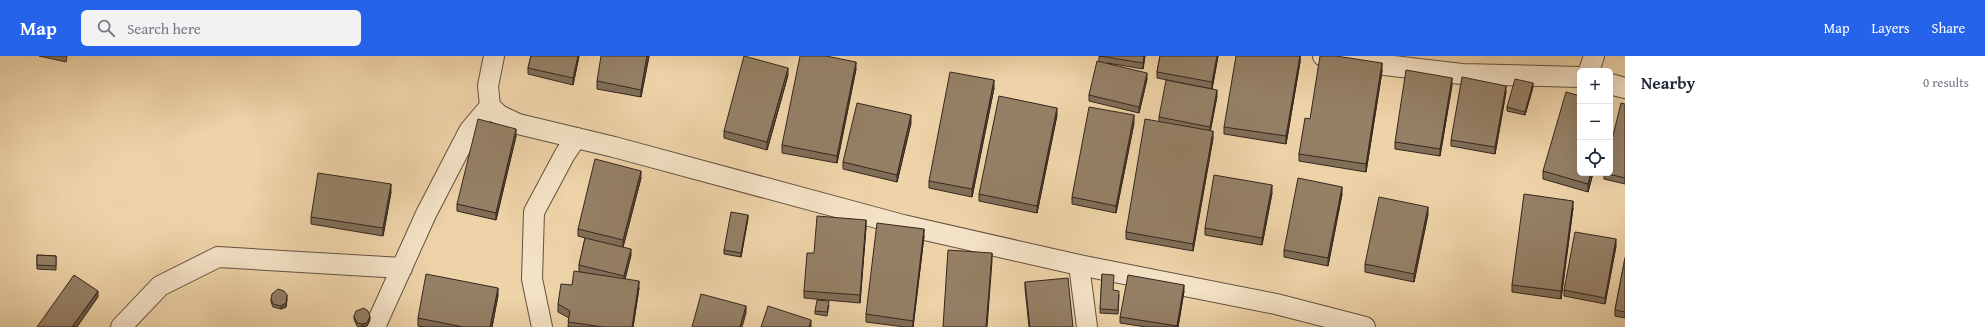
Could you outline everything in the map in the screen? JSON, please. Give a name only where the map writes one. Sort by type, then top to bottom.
[{"type":"street","points":[[494,56],[488,86],[490,106],[499,115],[518,124],[903,225],[1079,265],[1276,304],[1365,327]]},
{"type":"street","points":[[1323,56],[1342,60],[1462,74],[1577,77]]},
{"type":"street","points":[[1590,68],[1594,56]]},
{"type":"street","points":[[1613,85],[1625,88]]},
{"type":"street","points":[[376,327],[426,214],[469,131],[490,106]]},
{"type":"street","points":[[542,327],[532,279],[534,212],[565,154],[576,138]]},
{"type":"street","points":[[121,327],[160,286],[218,257],[402,268]]},
{"type":"street","points":[[1079,265],[1087,327]]},
{"type":"building","points":[[531,56],[578,56],[573,78],[528,68]]},
{"type":"building","points":[[601,56],[647,56],[641,90],[597,81]]},
{"type":"building","points":[[744,56],[788,68],[767,142],[724,131]]},
{"type":"building","points":[[800,56],[826,56],[856,62],[837,156],[782,145]]},
{"type":"building","points":[[1100,56],[1144,56],[1143,63]]},
{"type":"building","points":[[1160,56],[1217,56],[1212,82],[1157,72]]},
{"type":"building","points":[[1236,56],[1300,56],[1286,136],[1224,127]]},
{"type":"building","points":[[1320,56],[1336,56],[1382,63],[1366,164],[1299,154],[1305,118],[1310,119]]},
{"type":"building","points":[[1097,61],[1147,73],[1139,107],[1089,95]]},
{"type":"building","points":[[1406,70],[1452,78],[1440,149],[1395,142]]},
{"type":"building","points":[[950,72],[994,80],[972,189],[929,181]]},
{"type":"building","points":[[1462,77],[1506,86],[1495,147],[1451,140]]},
{"type":"building","points":[[1515,79],[1533,83],[1525,112],[1507,107]]},
{"type":"building","points":[[1166,80],[1217,90],[1210,127],[1159,117]]},
{"type":"building","points":[[1566,92],[1577,95],[1577,176],[1590,176],[1588,184],[1543,171]]},
{"type":"building","points":[[999,96],[1057,108],[1037,206],[979,194]]},
{"type":"building","points":[[857,103],[911,115],[897,175],[843,162]]},
{"type":"building","points":[[1621,103],[1625,104],[1625,178],[1613,175],[1613,136]]},
{"type":"building","points":[[1089,107],[1134,115],[1116,206],[1072,197]]},
{"type":"building","points":[[478,119],[516,129],[496,213],[457,204]]},
{"type":"building","points":[[1145,119],[1213,131],[1193,244],[1126,232]]},
{"type":"building","points":[[595,159],[641,171],[623,240],[578,229]]},
{"type":"building","points":[[318,173],[391,184],[383,228],[311,217]]},
{"type":"building","points":[[1214,175],[1272,185],[1262,238],[1205,228]]},
{"type":"building","points":[[1298,178],[1342,187],[1328,258],[1284,250]]},
{"type":"building","points":[[1524,194],[1573,201],[1561,291],[1512,285]]},
{"type":"building","points":[[1379,197],[1428,207],[1414,274],[1365,264]]},
{"type":"building","points":[[731,212],[748,215],[741,253],[724,250]]},
{"type":"building","points":[[817,216],[866,220],[860,295],[804,291],[807,253],[814,253]]},
{"type":"building","points":[[877,223],[924,229],[913,321],[866,314]]},
{"type":"building","points":[[1575,232],[1616,239],[1605,298],[1564,290]]},
{"type":"building","points":[[585,238],[631,249],[624,276],[579,265]]},
{"type":"building","points":[[948,250],[992,253],[986,327],[943,327]]},
{"type":"building","points":[[37,255],[56,256],[56,266],[37,265]]},
{"type":"building","points":[[1625,258],[1625,312],[1615,310]]},
{"type":"building","points":[[574,271],[639,281],[632,327],[603,327],[568,322],[570,311],[558,304],[561,284],[572,285]]},
{"type":"building","points":[[426,274],[498,288],[490,327],[463,327],[418,318]]},
{"type":"building","points":[[1102,274],[1114,275],[1113,290],[1119,291],[1118,310],[1100,309]]},
{"type":"building","points":[[74,275],[98,291],[72,327],[37,327]]},
{"type":"building","points":[[1128,275],[1184,285],[1177,326],[1120,317]]},
{"type":"building","points":[[1068,278],[1073,327],[1030,327],[1025,282]]},
{"type":"building","points":[[278,289],[284,291],[287,295],[286,303],[281,306],[273,304],[271,299],[272,294]]},
{"type":"building","points":[[701,294],[746,306],[740,327],[692,327]]},
{"type":"building","points":[[817,300],[829,301],[827,312],[815,311]]},
{"type":"building","points":[[768,306],[811,320],[809,327],[761,327]]},
{"type":"building","points":[[364,308],[368,311],[370,316],[367,323],[357,323],[354,316],[356,311]]}]
